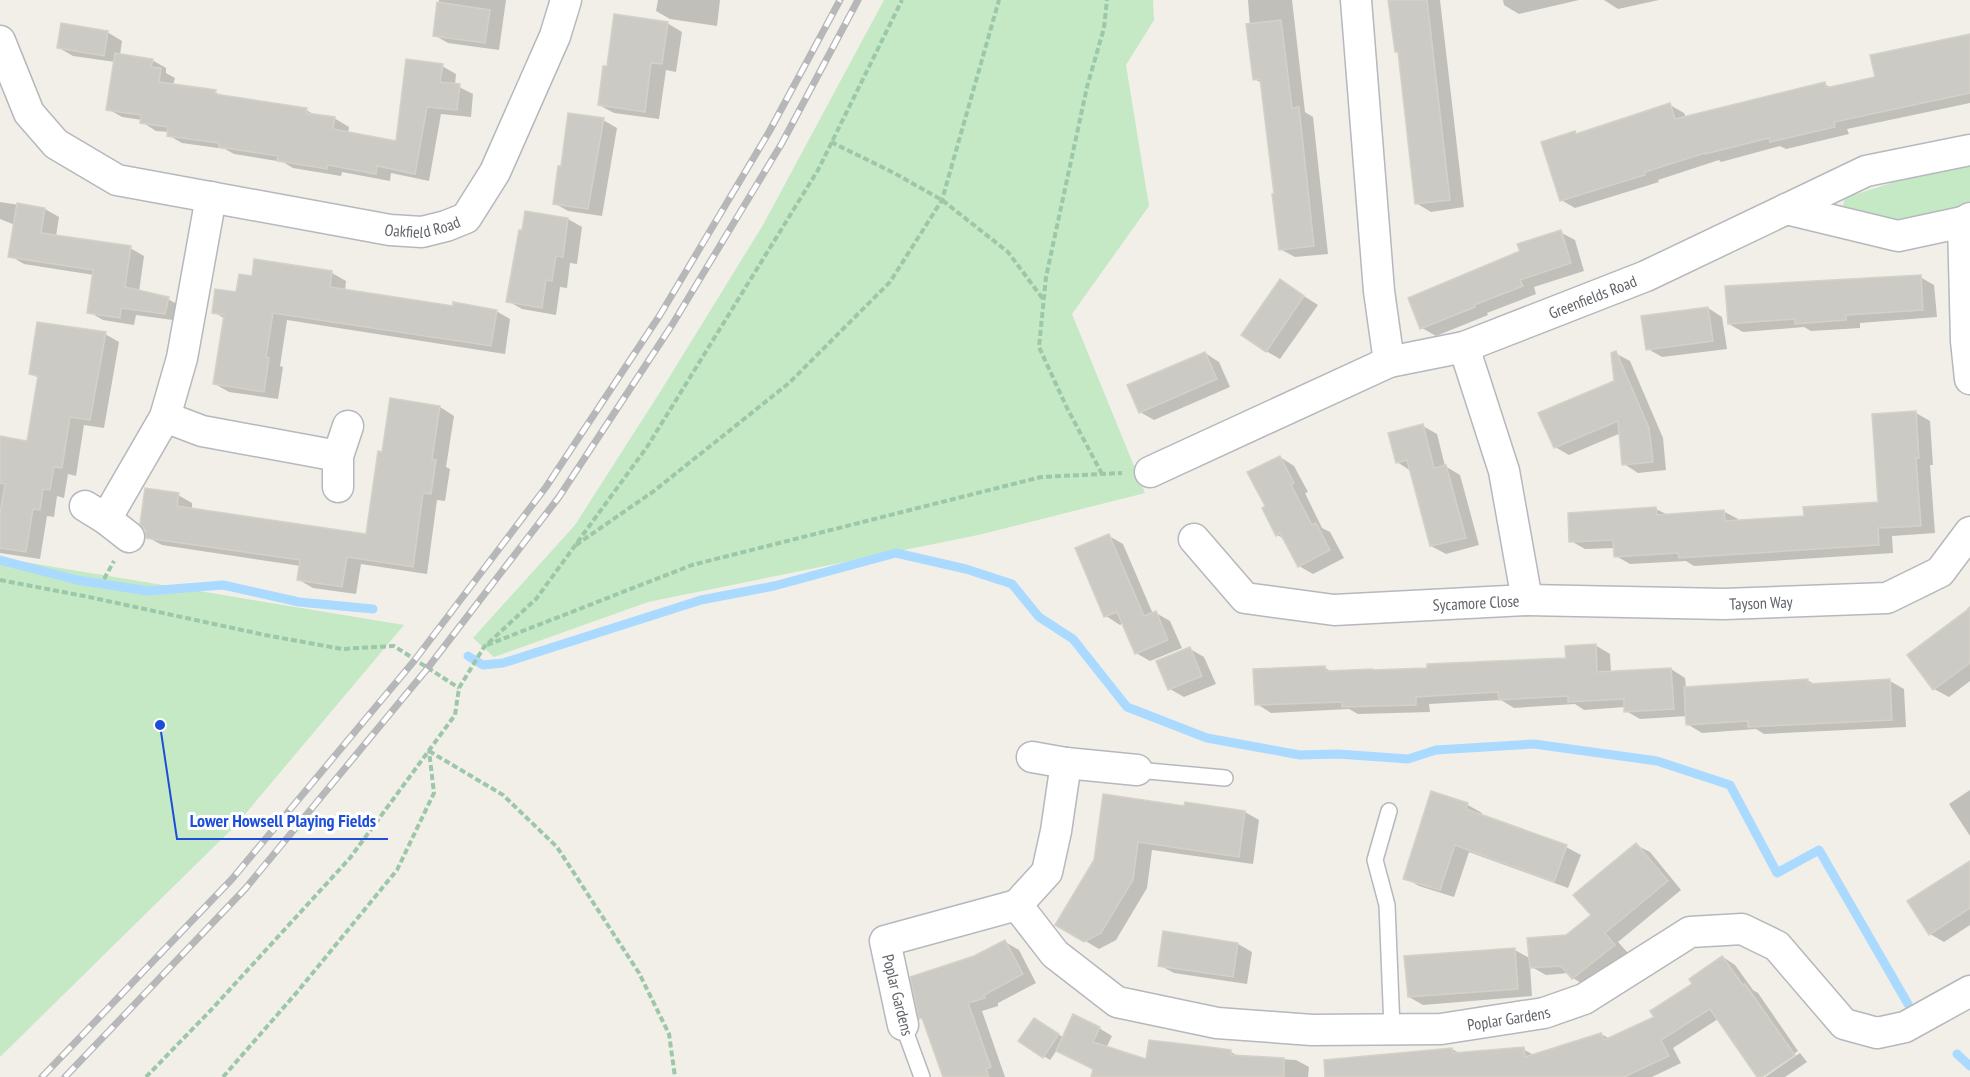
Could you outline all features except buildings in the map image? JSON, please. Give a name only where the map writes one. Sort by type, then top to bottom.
[{"type":"street","name":"Oakfield Road","points":[[0,41],[29,113],[56,144],[117,180],[400,231],[422,232],[466,218],[495,171],[555,36],[566,0]]},
{"type":"street","points":[[1356,0],[1379,291],[1389,362]]},
{"type":"street","name":"Greenfields Road","points":[[1150,472],[1389,362],[1464,347],[1646,276],[1866,171],[1970,150]]},
{"type":"street","points":[[107,520],[165,417],[182,358],[211,197]]},
{"type":"street","points":[[1786,209],[1898,236],[1967,220],[1966,341],[1970,379]]},
{"type":"street","name":"Sycamore Close","points":[[1194,538],[1245,598],[1334,610],[1527,600],[1504,471],[1464,347]]},
{"type":"street","points":[[165,417],[202,431],[338,456]]},
{"type":"street","points":[[338,487],[338,456],[348,426]]},
{"type":"street","name":"Tayson Way","points":[[1527,600],[1724,604],[1887,598],[1940,572],[1970,532]]},
{"type":"street","points":[[1032,758],[1137,770]]},
{"type":"street","points":[[1017,906],[1047,872],[1056,831],[1066,763]]},
{"type":"street","name":"Poplar Gardens","points":[[903,1025],[885,941],[1017,906],[1055,954],[1117,1002],[1217,1023],[1312,1030],[1441,1029],[1544,1013],[1584,999],[1690,932],[1742,929],[1777,946],[1844,1024],[1877,1033],[1905,1027],[1970,991]]},
{"type":"lane","points":[[1137,770],[1225,778]]},
{"type":"lane","points":[[1389,811],[1375,860],[1387,904],[1392,1028]]},
{"type":"lane","name":"Poplar Gardens","points":[[903,1025],[922,1077]]},
{"type":"path","points":[[146,1077],[211,1010],[350,858],[455,715],[459,688],[484,647],[536,599],[647,447],[818,170],[903,0]]},
{"type":"path","points":[[573,548],[654,491],[789,383],[890,282],[942,200],[999,0]]},
{"type":"path","points":[[1102,474],[1067,408],[1039,347],[1046,277],[1079,121],[1104,28],[1107,0]]},
{"type":"path","points":[[831,142],[942,200],[1008,252],[1044,300]]},
{"type":"path","points":[[484,647],[692,565],[1041,477],[1150,472]]},
{"type":"path","points":[[0,580],[342,649],[393,646],[459,688]]},
{"type":"path","points":[[223,1077],[298,991],[397,870],[434,793],[429,751]]},
{"type":"path","points":[[429,751],[503,795],[557,847],[639,973],[669,1034],[675,1077]]},
{"type":"green space","points":[[884,0],[1153,0],[1154,20],[1126,65],[1149,206],[1072,314],[1145,493],[978,535],[648,602],[494,657],[473,638],[575,525],[763,225]]},
{"type":"green space","points":[[1970,162],[1970,201],[1932,218],[1899,221],[1842,209],[1845,198],[1931,170]]},
{"type":"green space","points":[[18,561],[404,625],[236,825],[0,1057],[0,562]]},
{"type":"waterway","points":[[468,656],[483,665],[503,663],[701,600],[774,586],[896,553],[966,569],[1012,584],[1039,617],[1073,639],[1127,707],[1207,738],[1300,755],[1338,754],[1408,759],[1436,750],[1534,744],[1657,761],[1730,785],[1777,873],[1819,850],[1908,1004]]},
{"type":"waterway","points":[[0,560],[77,580],[148,591],[223,585],[299,602],[373,609]]},
{"type":"waterway","points":[[1957,1054],[1970,1066]]},
{"type":"railway","points":[[42,1077],[232,879],[414,661],[546,487],[660,315],[769,132],[840,0]]},
{"type":"railway","points":[[65,1077],[245,889],[427,669],[559,497],[672,325],[782,143],[858,0]]},
{"type":"place","name":"Lower Howsell Playing Fields","points":[[160,725]]}]
